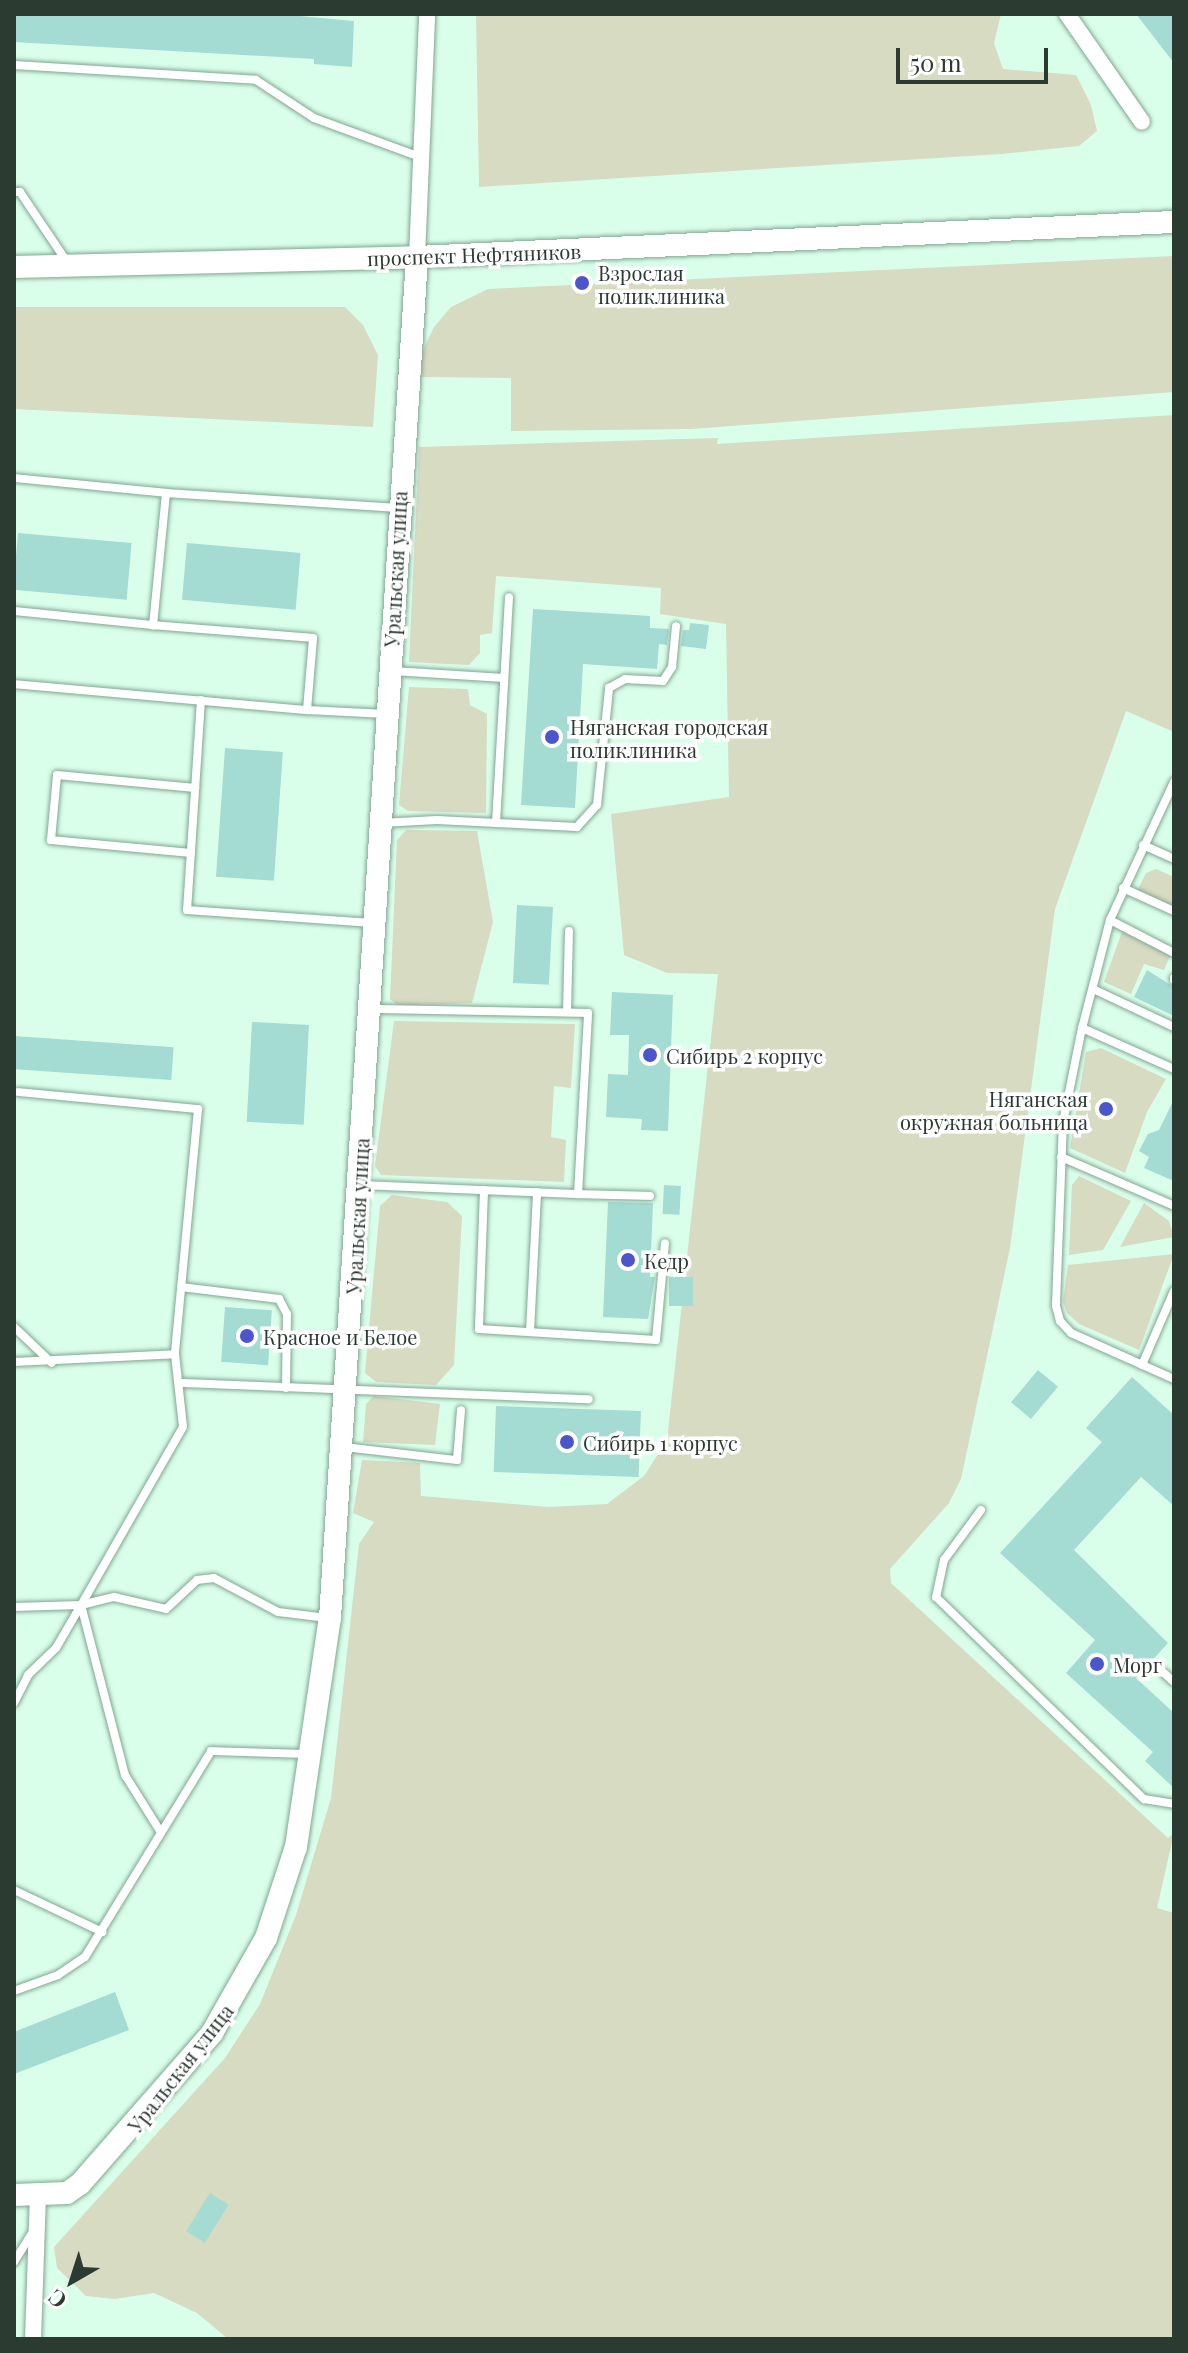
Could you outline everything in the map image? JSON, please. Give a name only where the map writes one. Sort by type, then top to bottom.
[{"type":"street","points":[[417,257],[427,14]]},
{"type":"street","points":[[1067,14],[1142,122]]},
{"type":"street","name":"проспект Нефтяников","points":[[14,267],[417,257],[1174,222]]},
{"type":"street","name":"Уральская улица","points":[[38,2195],[67,2193],[110,2155],[212,2033],[248,1977],[283,1894],[313,1754],[329,1618],[348,1387],[399,508],[417,257]]},
{"type":"street","points":[[14,2195],[38,2195],[41,2218],[33,2339]]},
{"type":"lane","points":[[14,65],[256,80],[314,118],[420,157]]},
{"type":"lane","points":[[14,192],[20,192],[70,266]]},
{"type":"lane","points":[[14,478],[166,493],[399,508]]},
{"type":"lane","points":[[153,625],[166,493]]},
{"type":"lane","points":[[496,823],[509,597]]},
{"type":"lane","points":[[14,611],[313,638],[307,710]]},
{"type":"lane","points":[[380,823],[577,827],[590,817],[597,805],[609,688],[625,679],[663,681],[672,667],[676,626]]},
{"type":"lane","points":[[390,671],[504,678]]},
{"type":"lane","points":[[14,684],[307,710],[388,714]]},
{"type":"lane","points":[[201,700],[187,910],[374,923]]},
{"type":"lane","points":[[191,853],[51,840],[57,775],[195,788]]},
{"type":"lane","points":[[1174,782],[1110,920],[1082,1028],[1061,1157],[1060,1321],[1071,1333],[1174,1379]]},
{"type":"lane","points":[[1143,845],[1174,859]]},
{"type":"lane","points":[[1123,888],[1174,911]]},
{"type":"lane","points":[[1110,920],[1174,953]]},
{"type":"lane","points":[[567,1012],[569,931]]},
{"type":"lane","points":[[1093,989],[1174,1027]]},
{"type":"lane","points":[[369,1009],[588,1013],[578,1194]]},
{"type":"lane","points":[[1082,1028],[1174,1069]]},
{"type":"lane","points":[[14,1703],[28,1675],[56,1648],[183,1427],[182,1383],[175,1354],[198,1109],[18,1092]]},
{"type":"lane","points":[[1061,1157],[1174,1206]]},
{"type":"lane","points":[[358,1185],[650,1196]]},
{"type":"lane","points":[[484,1190],[479,1329],[656,1340],[665,1243]]},
{"type":"lane","points":[[530,1332],[537,1192]]},
{"type":"lane","points":[[181,1287],[279,1299],[287,1314],[286,1388]]},
{"type":"lane","points":[[1142,1365],[1174,1291]]},
{"type":"lane","points":[[14,1327],[52,1364]]},
{"type":"lane","points":[[14,1362],[52,1364],[175,1354]]},
{"type":"lane","points":[[182,1383],[286,1388],[348,1387],[589,1399]]},
{"type":"lane","points":[[343,1447],[457,1460],[461,1410]]},
{"type":"lane","points":[[981,1510],[944,1560],[936,1597],[1144,1799],[1174,1804]]},
{"type":"lane","points":[[14,1607],[81,1605],[114,1597],[166,1609],[197,1580],[214,1578],[278,1612],[329,1618]]},
{"type":"lane","points":[[81,1605],[125,1775],[160,1831]]},
{"type":"lane","points":[[1164,1673],[1174,1682]]},
{"type":"lane","points":[[14,1991],[58,1975],[85,1957],[211,1751],[313,1754]]},
{"type":"lane","points":[[14,1890],[102,1932]]},
{"type":"lane","points":[[14,2262],[41,2218]]},
{"type":"green space","points":[[476,14],[1001,14],[994,43],[1003,69],[1076,75],[1091,105],[1097,131],[1079,146],[1001,154],[479,187]]},
{"type":"green space","points":[[1174,256],[1174,392],[692,429],[511,431],[511,378],[419,377],[420,356],[434,327],[451,307],[488,289]]},
{"type":"green space","points":[[14,307],[345,307],[363,325],[378,355],[373,427],[14,409]]},
{"type":"green space","points":[[1174,415],[1174,732],[1126,711],[1055,909],[1010,1248],[961,1479],[949,1503],[890,1569],[891,1583],[1168,1838],[1174,1833],[1157,1908],[1174,1913],[1174,2339],[228,2339],[197,2313],[154,2293],[115,2299],[86,2296],[57,2268],[54,2247],[225,2058],[260,2004],[296,1915],[331,1798],[359,1544],[374,1522],[353,1513],[362,1460],[420,1463],[421,1496],[548,1507],[607,1504],[644,1476],[667,1440],[718,974],[667,973],[624,955],[611,814],[729,797],[726,624],[660,614],[661,588],[496,576],[492,633],[480,635],[480,653],[469,665],[409,662],[419,447],[718,438],[717,444]]},
{"type":"green space","points":[[409,687],[468,689],[470,705],[487,714],[486,813],[408,811],[399,805]]},
{"type":"green space","points":[[406,830],[477,831],[493,922],[472,1003],[399,1006],[390,999],[397,840]]},
{"type":"green space","points":[[1156,869],[1174,877],[1174,907],[1137,891],[1146,873]]},
{"type":"green space","points":[[1123,929],[1172,952],[1164,970],[1144,964],[1131,994],[1104,982]]},
{"type":"green space","points":[[394,1021],[575,1024],[571,1088],[554,1086],[551,1137],[566,1140],[564,1182],[381,1175],[375,1166]]},
{"type":"green space","points":[[1101,1048],[1166,1079],[1147,1112],[1125,1173],[1070,1148],[1086,1052]]},
{"type":"green space","points":[[1079,1176],[1131,1201],[1103,1250],[1069,1255],[1072,1185]]},
{"type":"green space","points":[[392,1195],[447,1202],[462,1216],[454,1365],[436,1385],[376,1382],[365,1373],[380,1206]]},
{"type":"green space","points":[[1144,1203],[1169,1221],[1174,1237],[1120,1247]]},
{"type":"green space","points":[[1174,1254],[1139,1350],[1079,1324],[1067,1313],[1063,1302],[1068,1265]]},
{"type":"green space","points":[[374,1396],[440,1404],[435,1445],[363,1442],[366,1404]]},
{"type":"building","points":[[14,14],[277,14],[354,21],[352,67],[314,64],[314,59],[14,42]]},
{"type":"building","points":[[1136,14],[1174,14],[1174,63]]},
{"type":"building","points":[[18,533],[132,543],[127,600],[14,590]]},
{"type":"building","points":[[187,543],[301,553],[296,610],[182,600]]},
{"type":"building","name":"Няганская городская поликлиника","points":[[533,609],[650,616],[650,628],[669,629],[667,645],[659,644],[657,669],[583,664],[575,808],[521,805]]},
{"type":"building","points":[[690,623],[709,625],[706,649],[681,646],[683,630],[689,630]]},
{"type":"building","points":[[225,748],[283,752],[274,881],[216,877]]},
{"type":"building","points":[[517,905],[553,907],[549,985],[513,983]]},
{"type":"building","points":[[1147,970],[1174,987],[1174,1016],[1134,997]]},
{"type":"building","name":"Сибирь 2 корпус","points":[[612,992],[673,995],[668,1131],[641,1130],[642,1119],[606,1117],[608,1074],[628,1075],[629,1035],[610,1035]]},
{"type":"building","points":[[252,1022],[309,1025],[304,1125],[247,1122]]},
{"type":"building","points":[[14,1036],[174,1047],[171,1080],[14,1069]]},
{"type":"building","points":[[1174,1099],[1174,1181],[1144,1168],[1149,1157],[1139,1151],[1148,1134],[1159,1130]]},
{"type":"building","points":[[664,1185],[681,1186],[679,1215],[662,1214]]},
{"type":"building","name":"Кедр","points":[[608,1202],[653,1203],[650,1277],[655,1277],[648,1319],[603,1317]]},
{"type":"building","points":[[669,1277],[693,1277],[693,1306],[669,1306]]},
{"type":"building","name":"Красное и Белое","points":[[225,1307],[272,1310],[268,1365],[221,1362]]},
{"type":"building","points":[[1038,1370],[1058,1387],[1031,1419],[1011,1402]]},
{"type":"building","points":[[1132,1377],[1174,1415],[1174,1506],[1141,1477],[1074,1550],[1168,1643],[1136,1678],[1174,1713],[1174,1788],[1145,1761],[1153,1752],[1066,1673],[1095,1640],[1000,1553],[1102,1442],[1086,1428]]},
{"type":"building","name":"Сибирь 1 корпус","points":[[496,1406],[641,1411],[639,1477],[494,1472]]},
{"type":"building","points":[[115,1992],[129,2030],[14,2074],[14,2032]]},
{"type":"building","points":[[210,2193],[229,2205],[205,2243],[186,2231]]},
{"type":"place","name":"Взрослая поликлиника","points":[[582,283]]},
{"type":"place","name":"Няганская городская поликлиника","points":[[552,737]]},
{"type":"place","name":"Сибирь 2 корпус","points":[[650,1055]]},
{"type":"place","name":"Няганская окружная больница","points":[[1106,1109]]},
{"type":"place","name":"Кедр","points":[[628,1260]]},
{"type":"place","name":"Красное и Белое","points":[[247,1336]]},
{"type":"place","name":"Сибирь 1 корпус","points":[[567,1442]]},
{"type":"place","name":"Морг","points":[[1097,1664]]}]
